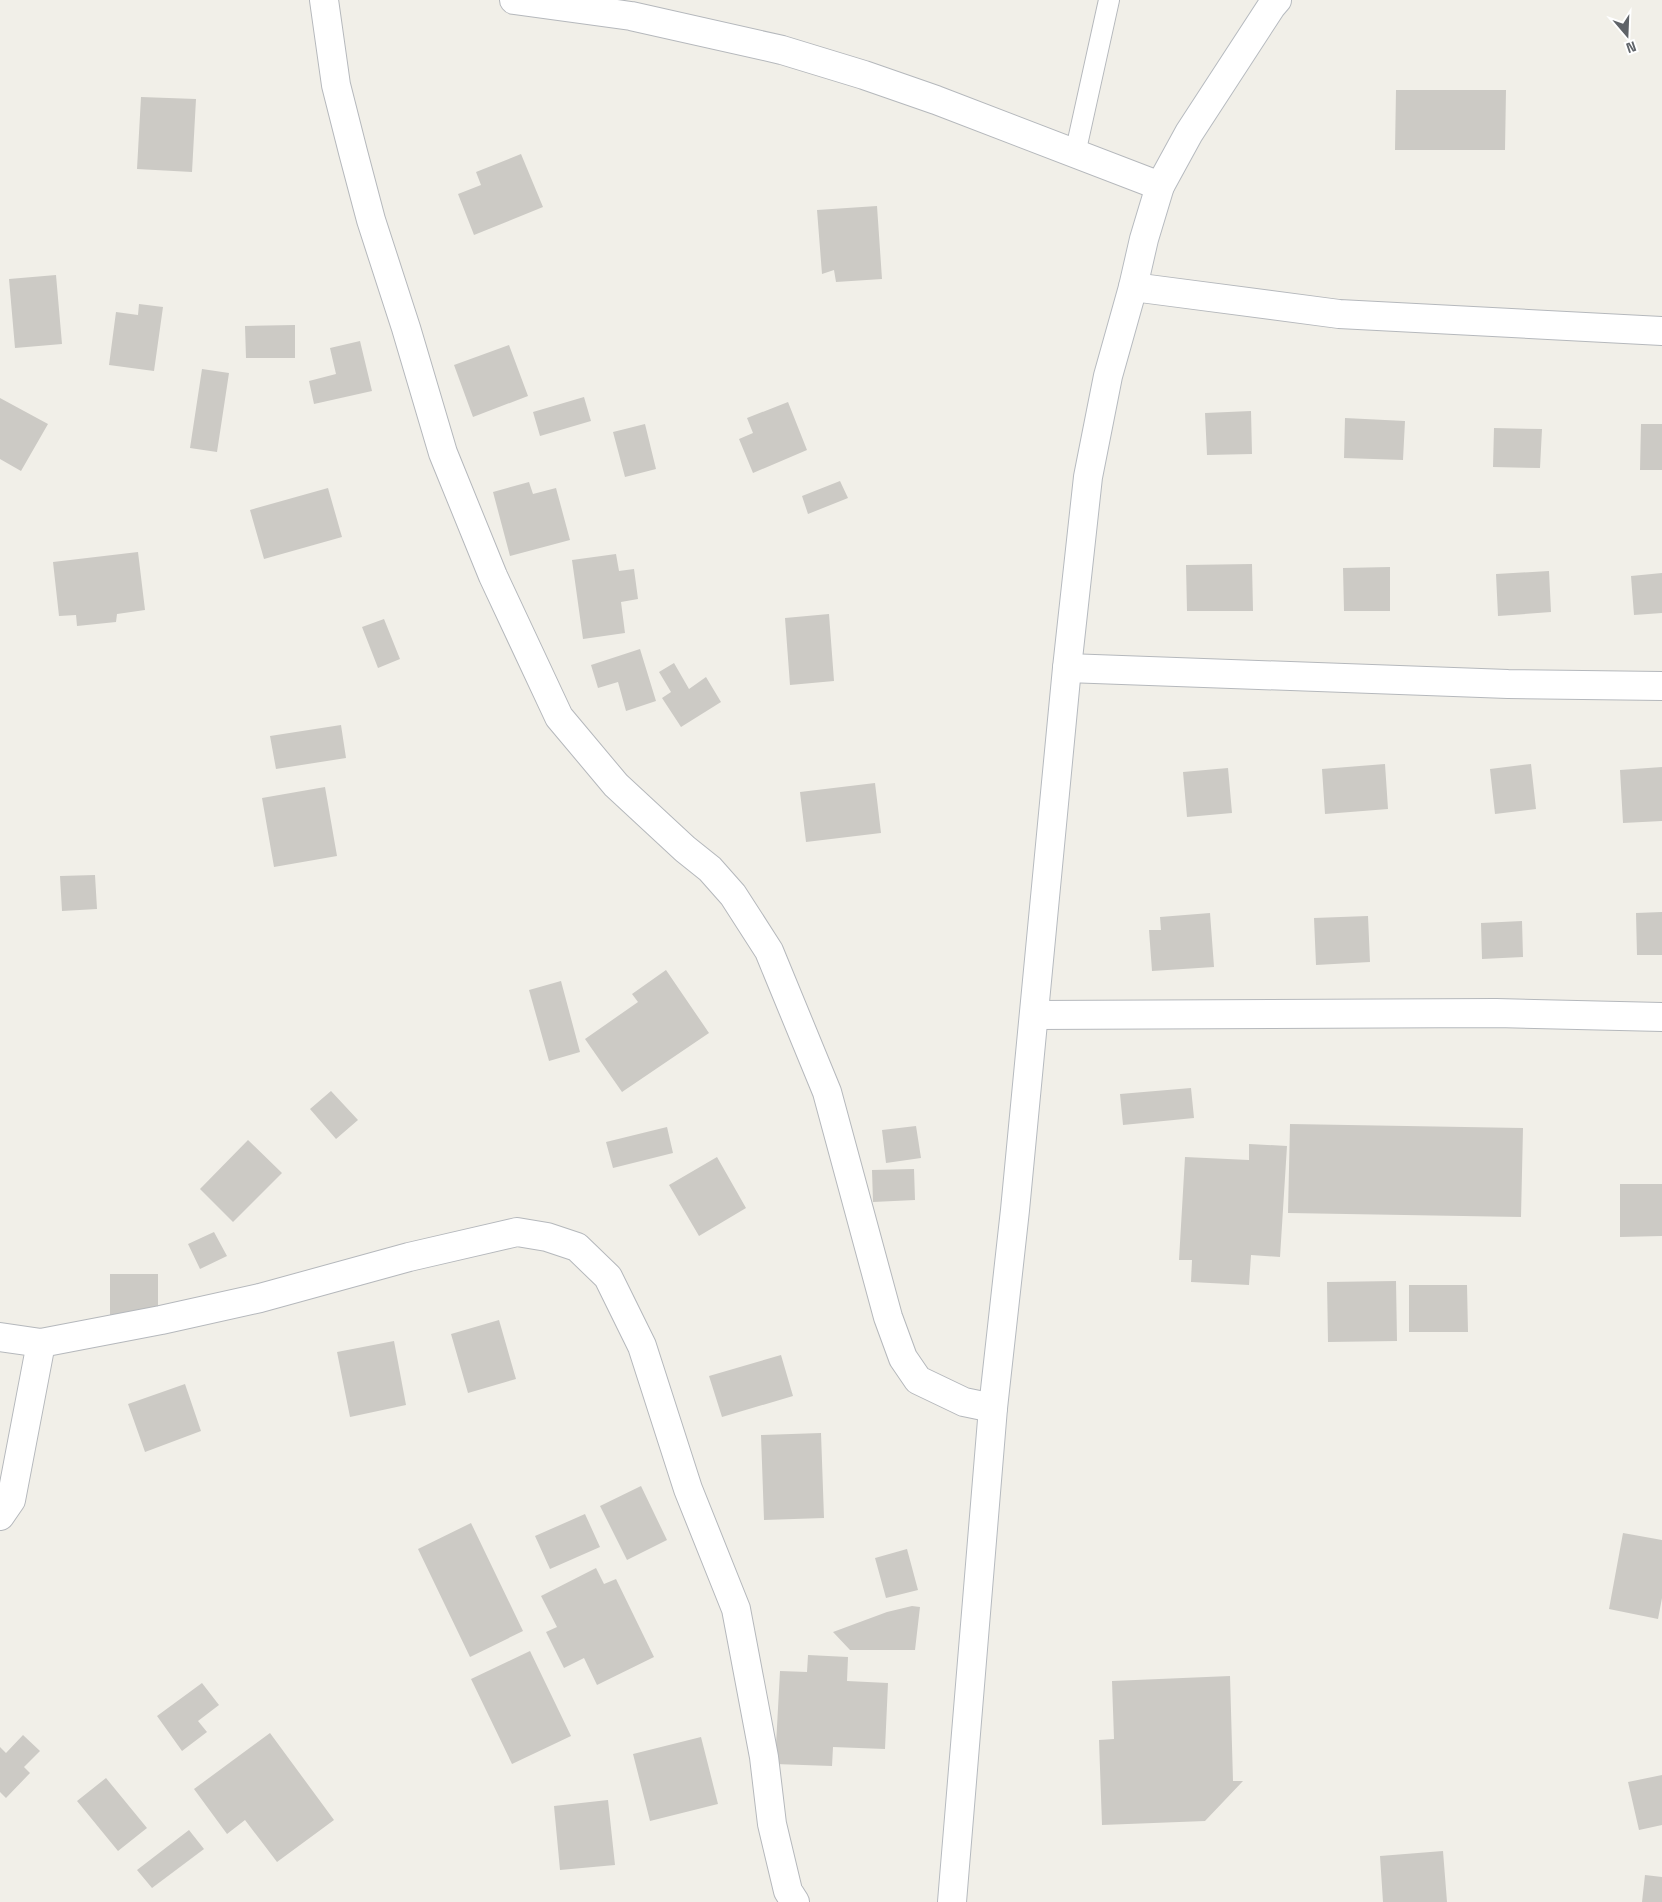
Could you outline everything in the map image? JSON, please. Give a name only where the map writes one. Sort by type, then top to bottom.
[{"type":"street","points":[[324,0],[336,85],[353,152],[371,220],[406,328],[443,453],[493,576],[559,717],[616,785],[710,869],[733,895],[759,935],[769,951],[827,1092],[888,1317],[903,1358],[918,1380],[964,1402],[993,1408]]},
{"type":"street","points":[[514,0],[631,16],[782,50],[882,81],[1160,186]]},
{"type":"street","points":[[952,1902],[993,1408],[1015,1210],[1067,668],[1088,477],[1108,376],[1160,186],[1189,133],[1271,7],[1278,0]]},
{"type":"street","points":[[1133,287],[1339,314],[1662,331]]},
{"type":"street","points":[[1067,668],[1508,684],[1662,686]]},
{"type":"street","points":[[1034,1015],[1496,1013],[1662,1017]]},
{"type":"street","points":[[0,1337],[41,1343],[161,1320],[251,1300],[409,1257],[517,1232],[547,1237],[578,1247],[608,1277],[642,1346],[688,1489],[736,1608],[764,1757],[772,1824],[788,1891],[795,1902]]},
{"type":"street","points":[[0,1516],[11,1500],[41,1343]]},
{"type":"lane","points":[[1075,154],[1109,0]]},
{"type":"building","points":[[1396,90],[1506,90],[1505,150],[1395,150]]},
{"type":"building","points":[[141,97],[196,99],[192,172],[137,169]]},
{"type":"building","points":[[521,154],[543,207],[474,235],[458,194],[481,185],[476,172]]},
{"type":"building","points":[[877,206],[882,279],[836,282],[834,270],[822,274],[817,210]]},
{"type":"building","points":[[56,275],[62,344],[15,348],[9,279]]},
{"type":"building","points":[[139,304],[163,307],[154,371],[109,365],[116,312],[138,315]]},
{"type":"building","points":[[295,325],[295,358],[246,358],[245,326]]},
{"type":"building","points":[[360,341],[372,391],[314,404],[309,381],[336,374],[330,348]]},
{"type":"building","points":[[509,345],[528,396],[473,417],[454,365]]},
{"type":"building","points":[[202,369],[229,373],[217,452],[190,448]]},
{"type":"building","points":[[584,397],[591,421],[540,436],[533,412]]},
{"type":"building","points":[[0,398],[48,424],[21,471],[0,459]]},
{"type":"building","points":[[788,402],[807,450],[753,473],[739,439],[753,433],[747,418]]},
{"type":"building","points":[[1251,411],[1252,454],[1207,455],[1205,413]]},
{"type":"building","points":[[1345,418],[1405,421],[1403,460],[1344,458]]},
{"type":"building","points":[[645,424],[656,469],[625,477],[613,432]]},
{"type":"building","points":[[1641,424],[1662,424],[1662,470],[1640,470]]},
{"type":"building","points":[[1494,428],[1542,429],[1540,468],[1493,467]]},
{"type":"building","points":[[840,481],[848,498],[808,514],[802,496]]},
{"type":"building","points":[[529,482],[533,494],[556,488],[570,540],[510,556],[493,492]]},
{"type":"building","points":[[328,488],[342,537],[264,559],[250,510]]},
{"type":"building","points":[[138,552],[145,610],[117,614],[116,622],[77,626],[76,615],[59,616],[53,562]]},
{"type":"building","points":[[616,554],[619,571],[634,569],[638,599],[621,602],[625,633],[583,639],[572,560]]},
{"type":"building","points":[[1252,564],[1253,611],[1187,611],[1186,565]]},
{"type":"building","points":[[1390,567],[1390,611],[1344,611],[1343,568]]},
{"type":"building","points":[[1549,571],[1551,612],[1498,616],[1496,574]]},
{"type":"building","points":[[1662,573],[1662,613],[1634,615],[1631,576]]},
{"type":"building","points":[[829,614],[834,681],[790,685],[785,618]]},
{"type":"building","points":[[384,619],[400,659],[378,668],[362,627]]},
{"type":"building","points":[[640,649],[656,701],[626,711],[618,682],[598,688],[591,665]]},
{"type":"building","points":[[674,663],[689,689],[706,677],[721,702],[681,727],[662,698],[671,692],[659,672]]},
{"type":"building","points":[[341,725],[346,758],[276,769],[270,736]]},
{"type":"building","points":[[1385,764],[1388,809],[1325,814],[1322,769]]},
{"type":"building","points":[[1531,764],[1536,809],[1495,814],[1490,769]]},
{"type":"building","points":[[1662,767],[1662,821],[1623,823],[1620,770]]},
{"type":"building","points":[[1228,768],[1232,813],[1187,817],[1183,772]]},
{"type":"building","points":[[875,783],[881,833],[806,842],[800,792]]},
{"type":"building","points":[[325,787],[337,856],[274,867],[262,798]]},
{"type":"building","points":[[95,875],[97,909],[62,911],[60,876]]},
{"type":"building","points":[[1662,912],[1662,955],[1637,955],[1636,913]]},
{"type":"building","points":[[1210,913],[1214,967],[1152,971],[1149,930],[1161,930],[1160,917]]},
{"type":"building","points":[[1368,916],[1370,962],[1316,965],[1314,918]]},
{"type":"building","points":[[1522,921],[1523,957],[1482,959],[1481,923]]},
{"type":"building","points":[[666,970],[709,1033],[622,1092],[585,1039],[638,1002],[632,994]]},
{"type":"building","points":[[561,981],[580,1052],[549,1061],[529,990]]},
{"type":"building","points":[[1191,1088],[1194,1118],[1123,1125],[1120,1094]]},
{"type":"building","points":[[331,1091],[358,1120],[336,1139],[310,1109]]},
{"type":"building","points":[[1290,1124],[1523,1128],[1521,1217],[1288,1213]]},
{"type":"building","points":[[916,1126],[921,1158],[886,1163],[882,1130]]},
{"type":"building","points":[[667,1127],[673,1153],[613,1168],[606,1142]]},
{"type":"building","points":[[248,1140],[282,1173],[233,1222],[200,1189]]},
{"type":"building","points":[[1249,1144],[1287,1146],[1280,1257],[1251,1255],[1249,1285],[1191,1282],[1192,1260],[1179,1260],[1185,1157],[1249,1160]]},
{"type":"building","points":[[717,1157],[746,1208],[699,1236],[669,1185]]},
{"type":"building","points":[[914,1169],[915,1200],[873,1202],[872,1170]]},
{"type":"building","points":[[1620,1184],[1662,1184],[1662,1236],[1620,1237]]},
{"type":"building","points":[[214,1232],[227,1256],[200,1269],[188,1244]]},
{"type":"building","points":[[110,1274],[158,1274],[158,1315],[110,1316]]},
{"type":"building","points":[[1396,1281],[1397,1341],[1328,1342],[1327,1282]]},
{"type":"building","points":[[1409,1285],[1467,1285],[1468,1332],[1409,1332]]},
{"type":"building","points":[[499,1320],[516,1379],[468,1393],[451,1334]]},
{"type":"building","points":[[394,1341],[406,1405],[350,1417],[337,1352]]},
{"type":"building","points":[[781,1355],[793,1396],[722,1417],[709,1376]]},
{"type":"building","points":[[185,1384],[201,1431],[145,1452],[128,1404]]},
{"type":"building","points":[[821,1433],[824,1518],[764,1520],[761,1435]]},
{"type":"building","points":[[641,1486],[667,1540],[627,1560],[600,1506]]},
{"type":"building","points":[[585,1514],[600,1547],[550,1569],[535,1536]]},
{"type":"building","points":[[471,1523],[523,1631],[470,1657],[418,1549]]},
{"type":"building","points":[[1623,1533],[1662,1540],[1662,1598],[1658,1619],[1609,1609]]},
{"type":"building","points":[[907,1549],[918,1590],[886,1598],[875,1558]]},
{"type":"building","points":[[596,1568],[604,1584],[616,1579],[654,1657],[597,1685],[584,1658],[564,1668],[546,1632],[557,1627],[541,1596]]},
{"type":"building","points":[[912,1606],[920,1607],[915,1650],[850,1650],[833,1632],[887,1612]]},
{"type":"building","points":[[530,1651],[571,1736],[512,1764],[471,1679]]},
{"type":"building","points":[[808,1655],[848,1657],[847,1681],[888,1683],[885,1749],[833,1747],[832,1766],[775,1764],[780,1671],[807,1672]]},
{"type":"building","points":[[1230,1676],[1233,1781],[1243,1781],[1205,1821],[1102,1825],[1099,1740],[1114,1739],[1112,1681]]},
{"type":"building","points":[[202,1683],[219,1705],[198,1721],[207,1732],[182,1751],[157,1716]]},
{"type":"building","points":[[270,1733],[334,1820],[277,1862],[245,1820],[227,1834],[194,1789]]},
{"type":"building","points":[[23,1735],[40,1751],[24,1767],[30,1773],[6,1798],[0,1792],[0,1747],[6,1753]]},
{"type":"building","points":[[701,1737],[718,1804],[650,1821],[633,1754]]},
{"type":"building","points":[[1662,1775],[1662,1825],[1639,1830],[1628,1782]]},
{"type":"building","points":[[106,1778],[147,1828],[118,1851],[77,1801]]},
{"type":"building","points":[[608,1800],[615,1865],[560,1870],[554,1806]]},
{"type":"building","points":[[189,1830],[204,1849],[152,1888],[137,1870]]},
{"type":"building","points":[[1443,1851],[1447,1902],[1383,1902],[1380,1856]]},
{"type":"building","points":[[1645,1875],[1662,1877],[1662,1902],[1642,1902]]}]
